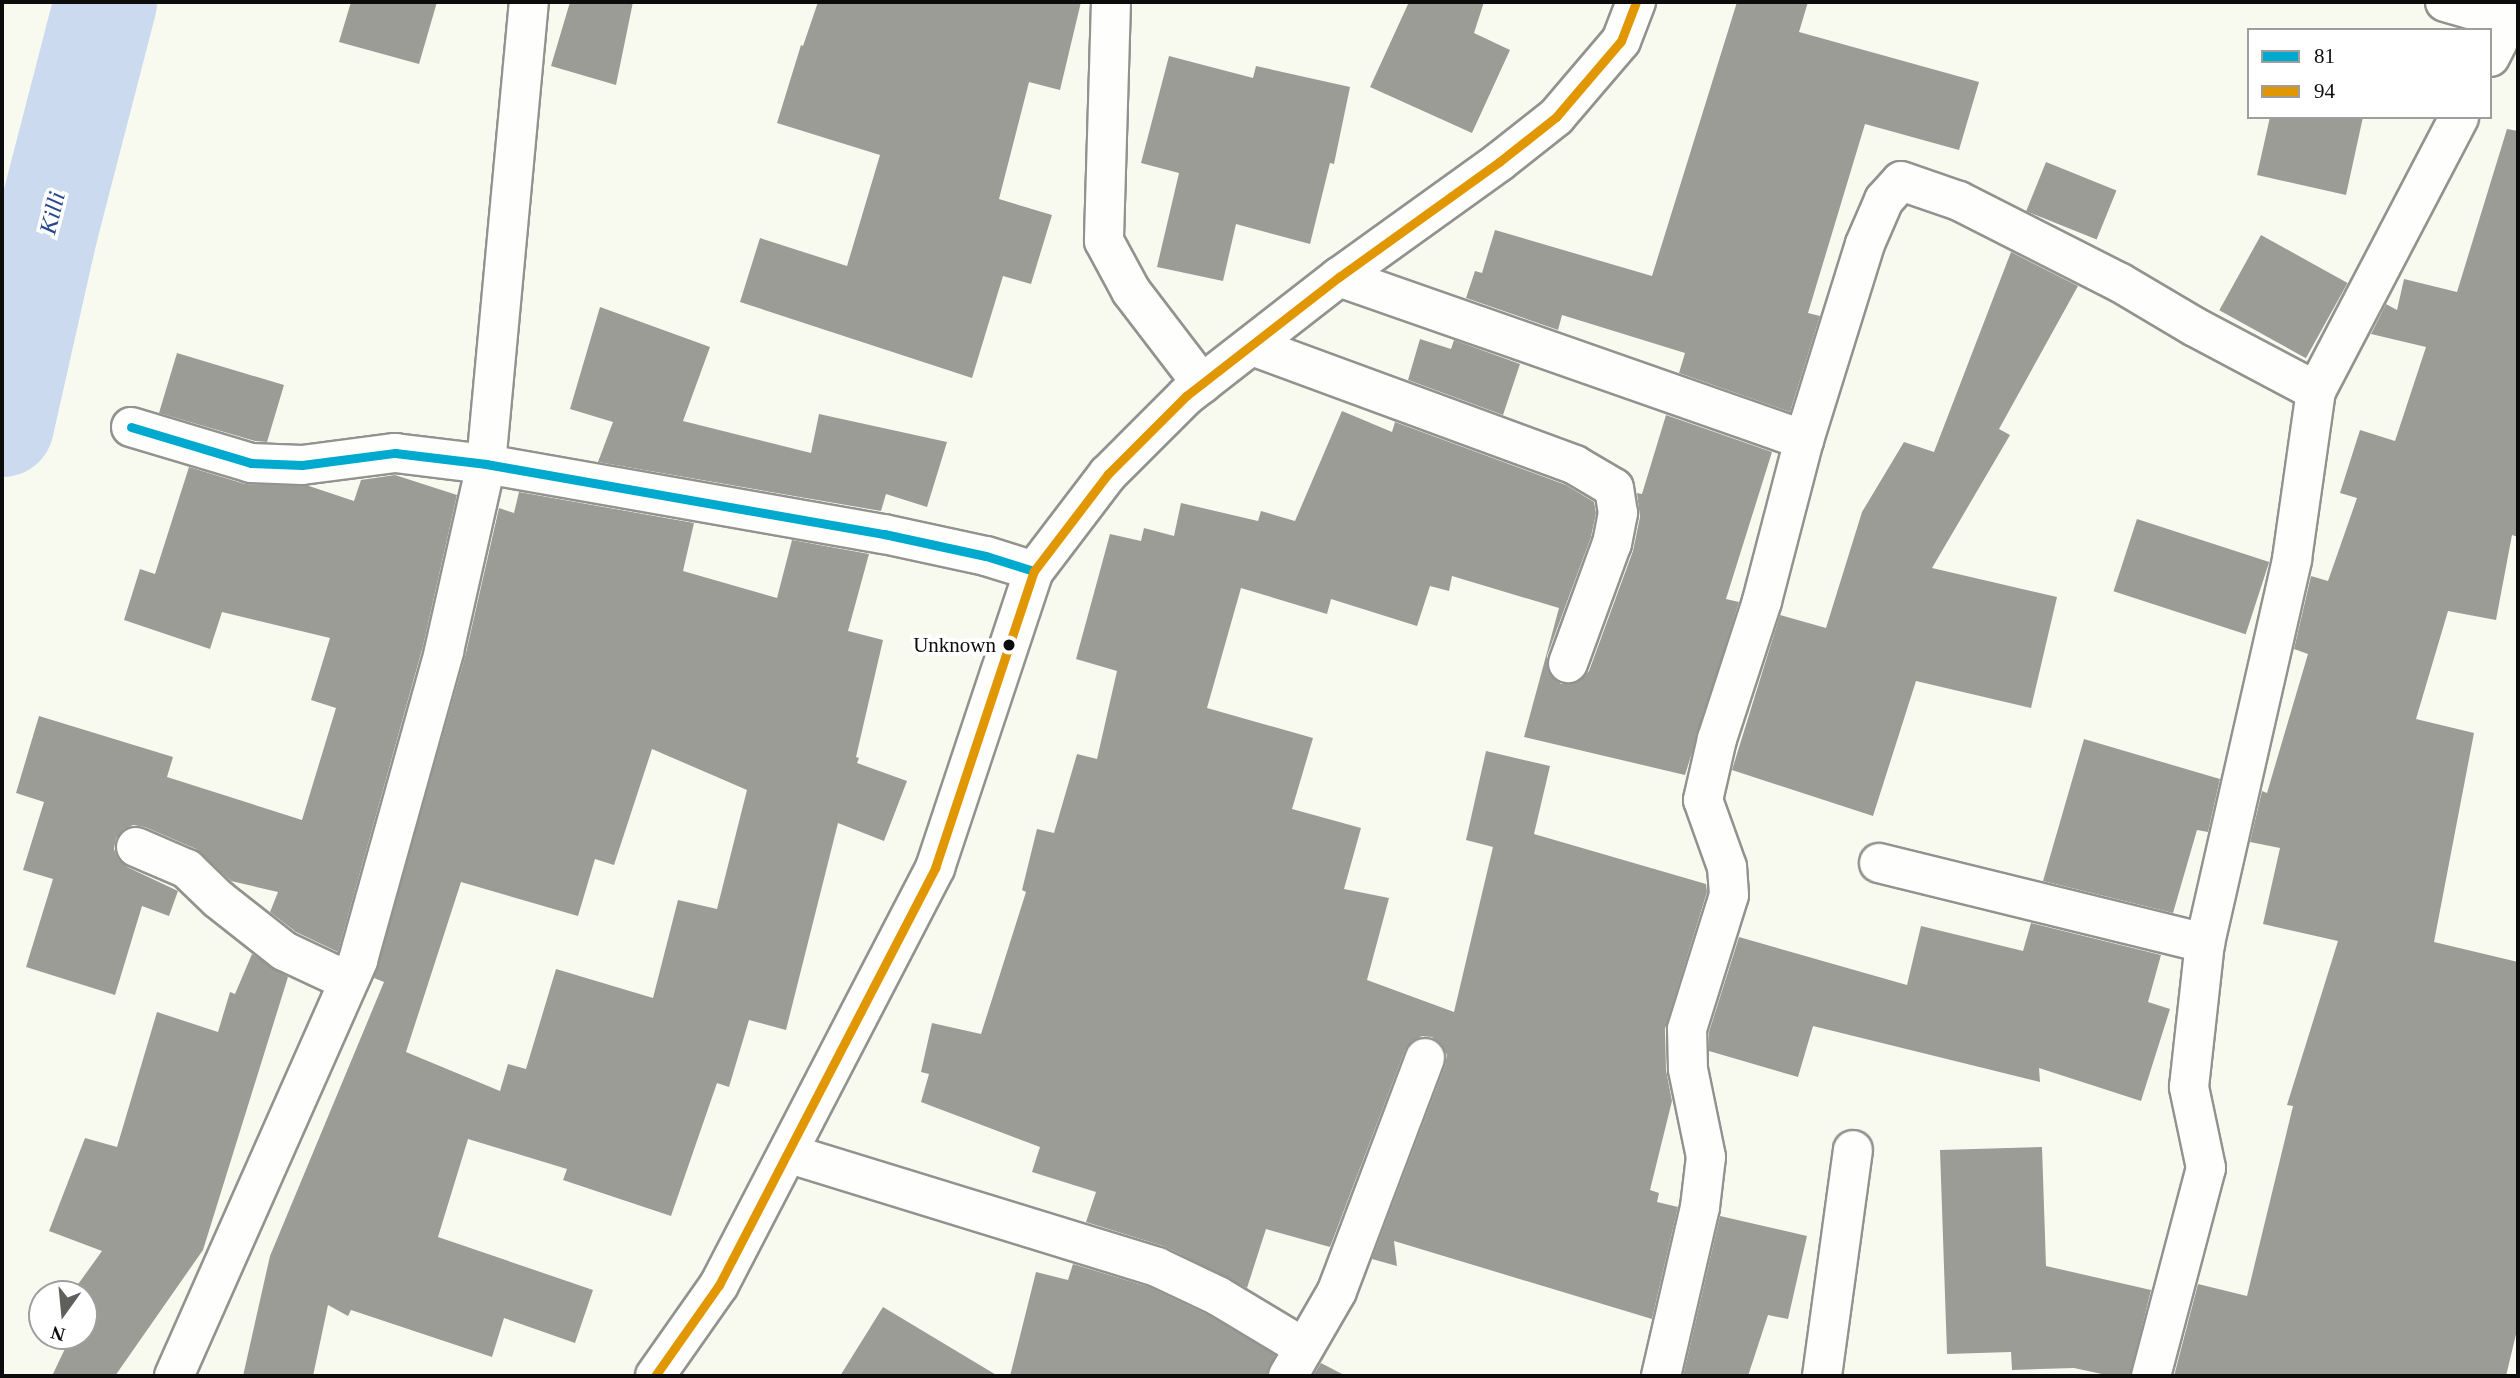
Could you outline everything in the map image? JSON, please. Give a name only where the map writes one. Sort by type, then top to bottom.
[{"type":"street","points":[[174,1376],[358,960],[444,651],[486,464],[529,2]]},
{"type":"street","points":[[1111,2],[1104,241],[1131,291],[1202,384]]},
{"type":"street","points":[[655,1376],[719,1284],[790,1154],[935,868],[1034,571],[1108,474],[1202,384],[1339,277],[1499,162],[1556,117],[1622,41],[1636,2]]},
{"type":"street","points":[[2445,2],[2514,22],[2492,54]]},
{"type":"street","points":[[2151,1376],[2206,1168],[2189,1087],[2205,943],[2292,559],[2316,391],[2458,119]]},
{"type":"street","points":[[1661,1376],[1700,1207],[1706,1157],[1688,1069],[1687,1029],[1728,895],[1727,867],[1703,800],[1717,739],[1762,601],[1804,440],[1865,244],[1884,200],[1901,181],[1959,201],[1998,219],[2316,391]]},
{"type":"street","points":[[1339,277],[1776,427],[1804,440]]},
{"type":"street","points":[[1252,346],[1575,465],[1614,488],[1618,513],[1612,543],[1568,663]]},
{"type":"street","points":[[131,427],[251,463],[302,465],[395,453],[486,464],[884,534],[986,556],[1034,571]]},
{"type":"street","points":[[136,847],[187,869],[218,900],[284,951],[348,981]]},
{"type":"street","points":[[1879,863],[2205,943]]},
{"type":"street","points":[[790,1154],[1157,1267],[1218,1296],[1295,1361],[1337,1291],[1425,1058]]},
{"type":"street","points":[[1822,1376],[1853,1150]]},
{"type":"building","points":[[351,2],[437,2],[419,64],[339,42]]},
{"type":"building","points":[[570,2],[633,2],[616,85],[551,66]]},
{"type":"building","points":[[818,2],[1081,2],[1060,90],[1029,82],[999,199],[1052,215],[1031,284],[1003,276],[972,378],[740,302],[760,238],[847,266],[880,155],[777,123],[801,45],[803,46]]},
{"type":"building","points":[[1409,2],[1484,2],[1474,33],[1510,50],[1472,133],[1370,87]]},
{"type":"building","points":[[1737,2],[1808,2],[1799,32],[1979,82],[1959,150],[1865,124],[1808,313],[1820,316],[1790,412],[1679,373],[1685,353],[1562,315],[1558,330],[1466,298],[1475,271],[1482,273],[1495,230],[1652,276]]},
{"type":"building","points":[[1169,56],[1253,78],[1256,66],[1350,87],[1334,164],[1330,163],[1310,244],[1236,224],[1223,281],[1157,267],[1179,173],[1141,163]]},
{"type":"building","points":[[2270,119],[2363,119],[2346,195],[2257,175]]},
{"type":"building","points":[[2507,129],[2518,131],[2518,537],[2512,535],[2496,620],[2448,611],[2416,719],[2474,733],[2434,942],[2518,962],[2518,1326],[2506,1376],[2174,1376],[2198,1284],[2247,1296],[2293,1106],[2287,1105],[2338,941],[2263,924],[2280,848],[2250,842],[2262,791],[2267,793],[2308,654],[2294,649],[2311,576],[2328,581],[2357,498],[2340,493],[2360,430],[2395,441],[2426,347],[2371,334],[2386,304],[2397,310],[2404,279],[2457,292]]},
{"type":"building","points":[[2046,162],[2116,190],[2097,240],[2026,211]]},
{"type":"building","points":[[2261,235],[2348,283],[2306,358],[2219,310]]},
{"type":"building","points":[[2011,252],[2078,286],[1999,429],[2010,435],[1932,568],[2057,597],[2031,708],[1916,681],[1873,816],[1732,770],[1780,615],[1826,628],[1862,512],[1904,442],[1934,452]]},
{"type":"building","points":[[600,307],[710,347],[683,421],[811,453],[819,414],[947,442],[927,507],[886,494],[881,511],[598,462],[613,422],[570,409]]},
{"type":"building","points":[[1420,339],[1451,349],[1454,340],[1520,364],[1503,415],[1408,380]]},
{"type":"building","points":[[177,353],[284,385],[267,442],[255,441],[159,413]]},
{"type":"building","points":[[1342,411],[1392,432],[1395,422],[1566,485],[1594,502],[1596,513],[1591,537],[1547,656],[1547,667],[1551,676],[1561,684],[1572,684],[1581,680],[1589,671],[1633,551],[1640,517],[1637,493],[1642,494],[1666,415],[1772,452],[1726,599],[1739,602],[1685,775],[1524,737],[1559,608],[1452,576],[1449,591],[1430,586],[1417,626],[1331,599],[1327,614],[1241,588],[1207,708],[1313,738],[1292,809],[1361,828],[1344,889],[1389,898],[1367,980],[1454,1012],[1493,847],[1466,840],[1486,751],[1550,766],[1534,834],[1706,884],[1707,892],[1665,1029],[1666,1070],[1672,1101],[1650,1190],[1659,1193],[1657,1202],[1678,1207],[1652,1319],[1394,1241],[1397,1266],[1372,1259],[1445,1066],[1447,1055],[1442,1045],[1432,1037],[1422,1036],[1412,1041],[1405,1050],[1330,1247],[1266,1229],[1247,1288],[1166,1247],[1086,1222],[1096,1192],[1032,1172],[1040,1147],[921,1102],[929,1074],[921,1072],[932,1023],[981,1034],[1026,892],[1022,890],[1037,829],[1054,833],[1077,754],[1097,759],[1117,671],[1076,659],[1110,534],[1141,541],[1144,528],[1174,536],[1181,503],[1258,521],[1261,511],[1295,521]]},
{"type":"building","points":[[189,467],[245,484],[309,486],[354,501],[361,480],[395,475],[457,495],[423,646],[338,952],[296,932],[270,912],[278,892],[231,881],[196,849],[145,827],[133,825],[124,829],[116,838],[114,849],[118,859],[127,867],[178,891],[169,916],[142,906],[115,995],[26,967],[53,879],[23,870],[44,802],[16,793],[39,716],[173,757],[167,777],[302,820],[336,708],[311,700],[330,638],[222,612],[210,649],[124,620],[140,569],[155,574]]},
{"type":"building","points":[[519,492],[694,523],[683,571],[777,598],[792,540],[869,554],[848,631],[883,640],[856,757],[859,758],[857,763],[907,781],[884,841],[838,823],[786,1030],[749,1020],[729,1087],[717,1083],[671,1216],[563,1180],[567,1169],[468,1139],[438,1237],[593,1290],[575,1343],[504,1318],[492,1357],[351,1310],[348,1316],[328,1305],[313,1376],[243,1376],[270,1256],[384,982],[374,978],[465,657],[499,508],[514,513]],"holes":[[[652,749],[747,790],[717,909],[678,900],[653,998],[556,969],[526,1069],[508,1064],[500,1091],[406,1052],[461,882],[578,916],[595,859],[614,865]]]},
{"type":"building","points":[[2137,519],[2269,562],[2246,634],[2114,591]]},
{"type":"building","points":[[2084,739],[2220,779],[2208,832],[2197,830],[2173,913],[2043,881]]},
{"type":"building","points":[[2031,923],[2161,955],[2148,1002],[2170,1009],[2141,1101],[2039,1068],[2040,1082],[1813,1026],[1798,1077],[1709,1051],[1709,1032],[1739,937],[1907,985],[1921,926],[2023,951]]},
{"type":"building","points":[[252,954],[288,977],[203,1250],[115,1376],[52,1376],[64,1350],[98,1350],[98,1280],[81,1280],[102,1251],[49,1231],[85,1138],[117,1147],[157,1012],[218,1032],[230,992],[235,994]]},
{"type":"building","points":[[2042,1147],[2046,1266],[2151,1290],[2130,1376],[2111,1376],[2074,1368],[2012,1370],[2011,1352],[1947,1354],[1940,1150]]},
{"type":"building","points":[[1720,1216],[1807,1236],[1788,1319],[1768,1315],[1748,1376],[1683,1376]]},
{"type":"building","points":[[1073,1264],[1149,1287],[1208,1315],[1275,1355],[1266,1376],[1010,1376],[1036,1272],[1068,1280]]},
{"type":"building","points":[[883,1307],[998,1376],[840,1376]]},
{"type":"building","points":[[1321,1363],[1346,1376],[1313,1376]]},
{"type":"waterway","name":"Killi","points":[[2,425],[46,230],[105,2]]},
{"type":"transit line","name":"94","points":[[655,1376],[719,1285],[935,868],[1034,571],[1108,474],[1186,396],[1339,277],[1499,162],[1556,117],[1621,41],[1636,2]]},
{"type":"transit line","name":"81","points":[[131,427],[251,463],[302,465],[395,453],[486,464],[884,534],[986,556],[1034,571]]},
{"type":"place","name":"Unknown","points":[[1009,645]]}]
